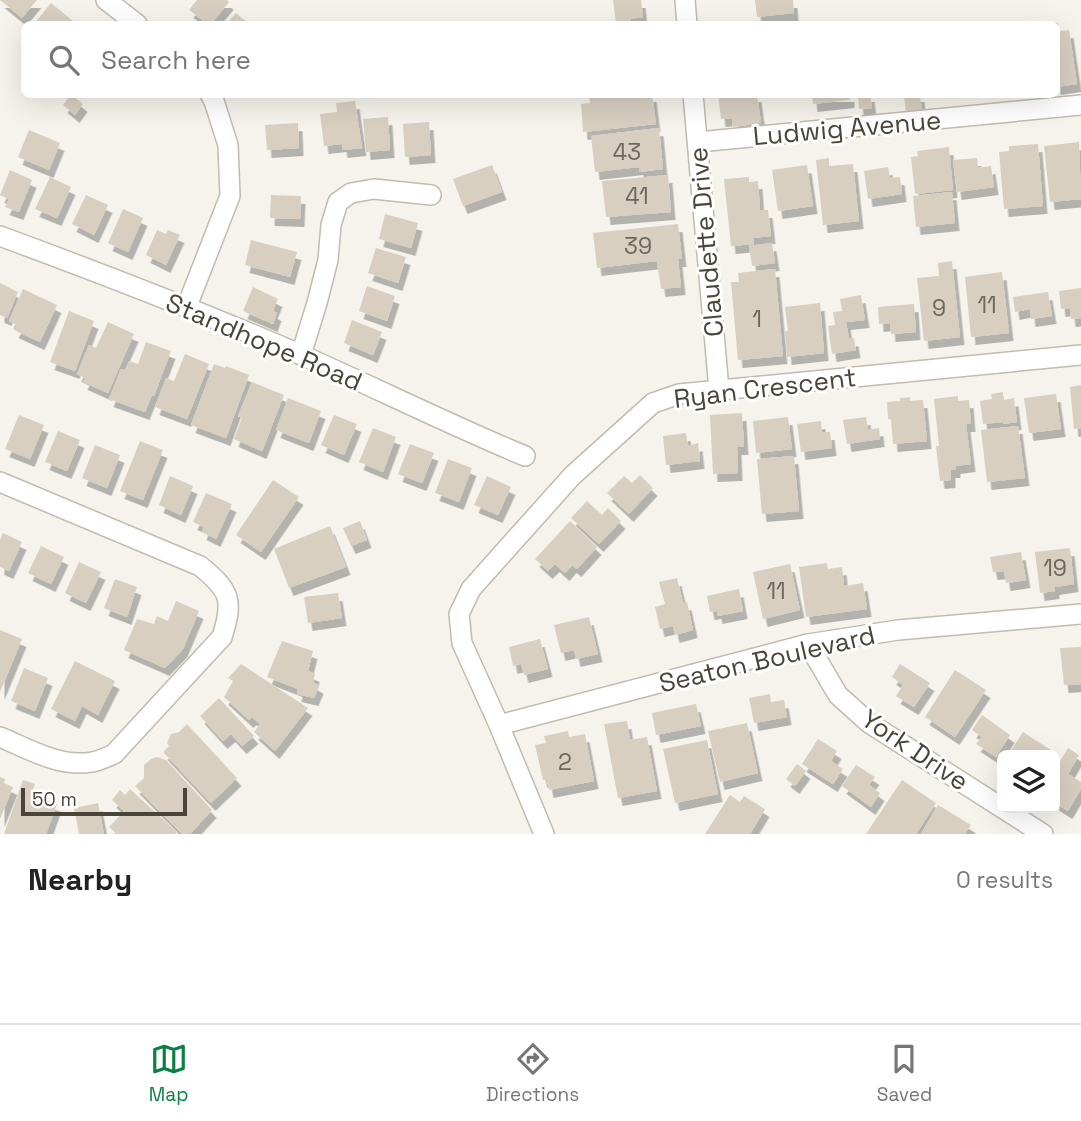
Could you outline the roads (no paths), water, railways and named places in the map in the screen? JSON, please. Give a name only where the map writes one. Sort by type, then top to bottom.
[{"type":"street","points":[[106,0],[134,21]]},
{"type":"street","points":[[685,0],[687,21]]},
{"type":"street","points":[[187,306],[230,196],[228,145],[212,98]]},
{"type":"street","name":"Claudette Drive","points":[[693,98],[719,390]]},
{"type":"street","name":"Ludwig Avenue","points":[[698,142],[1081,106]]},
{"type":"street","points":[[301,355],[328,260],[331,225],[338,202],[351,192],[374,189],[431,195]]},
{"type":"street","name":"Standhope Road","points":[[0,236],[187,306],[525,456]]},
{"type":"street","name":"Ryan Crescent","points":[[499,725],[462,643],[459,614],[471,589],[572,476],[653,402],[679,394],[1081,355]]},
{"type":"street","points":[[0,482],[200,566],[218,581],[228,597],[229,617],[222,637],[114,754],[94,762],[66,763],[0,737]]},
{"type":"street","name":"Seaton Boulevard","points":[[499,725],[808,644],[898,630],[1081,614]]},
{"type":"street","name":"York Drive","points":[[808,644],[838,695],[869,723],[1043,834]]},
{"type":"street","points":[[499,725],[544,834]]}]
